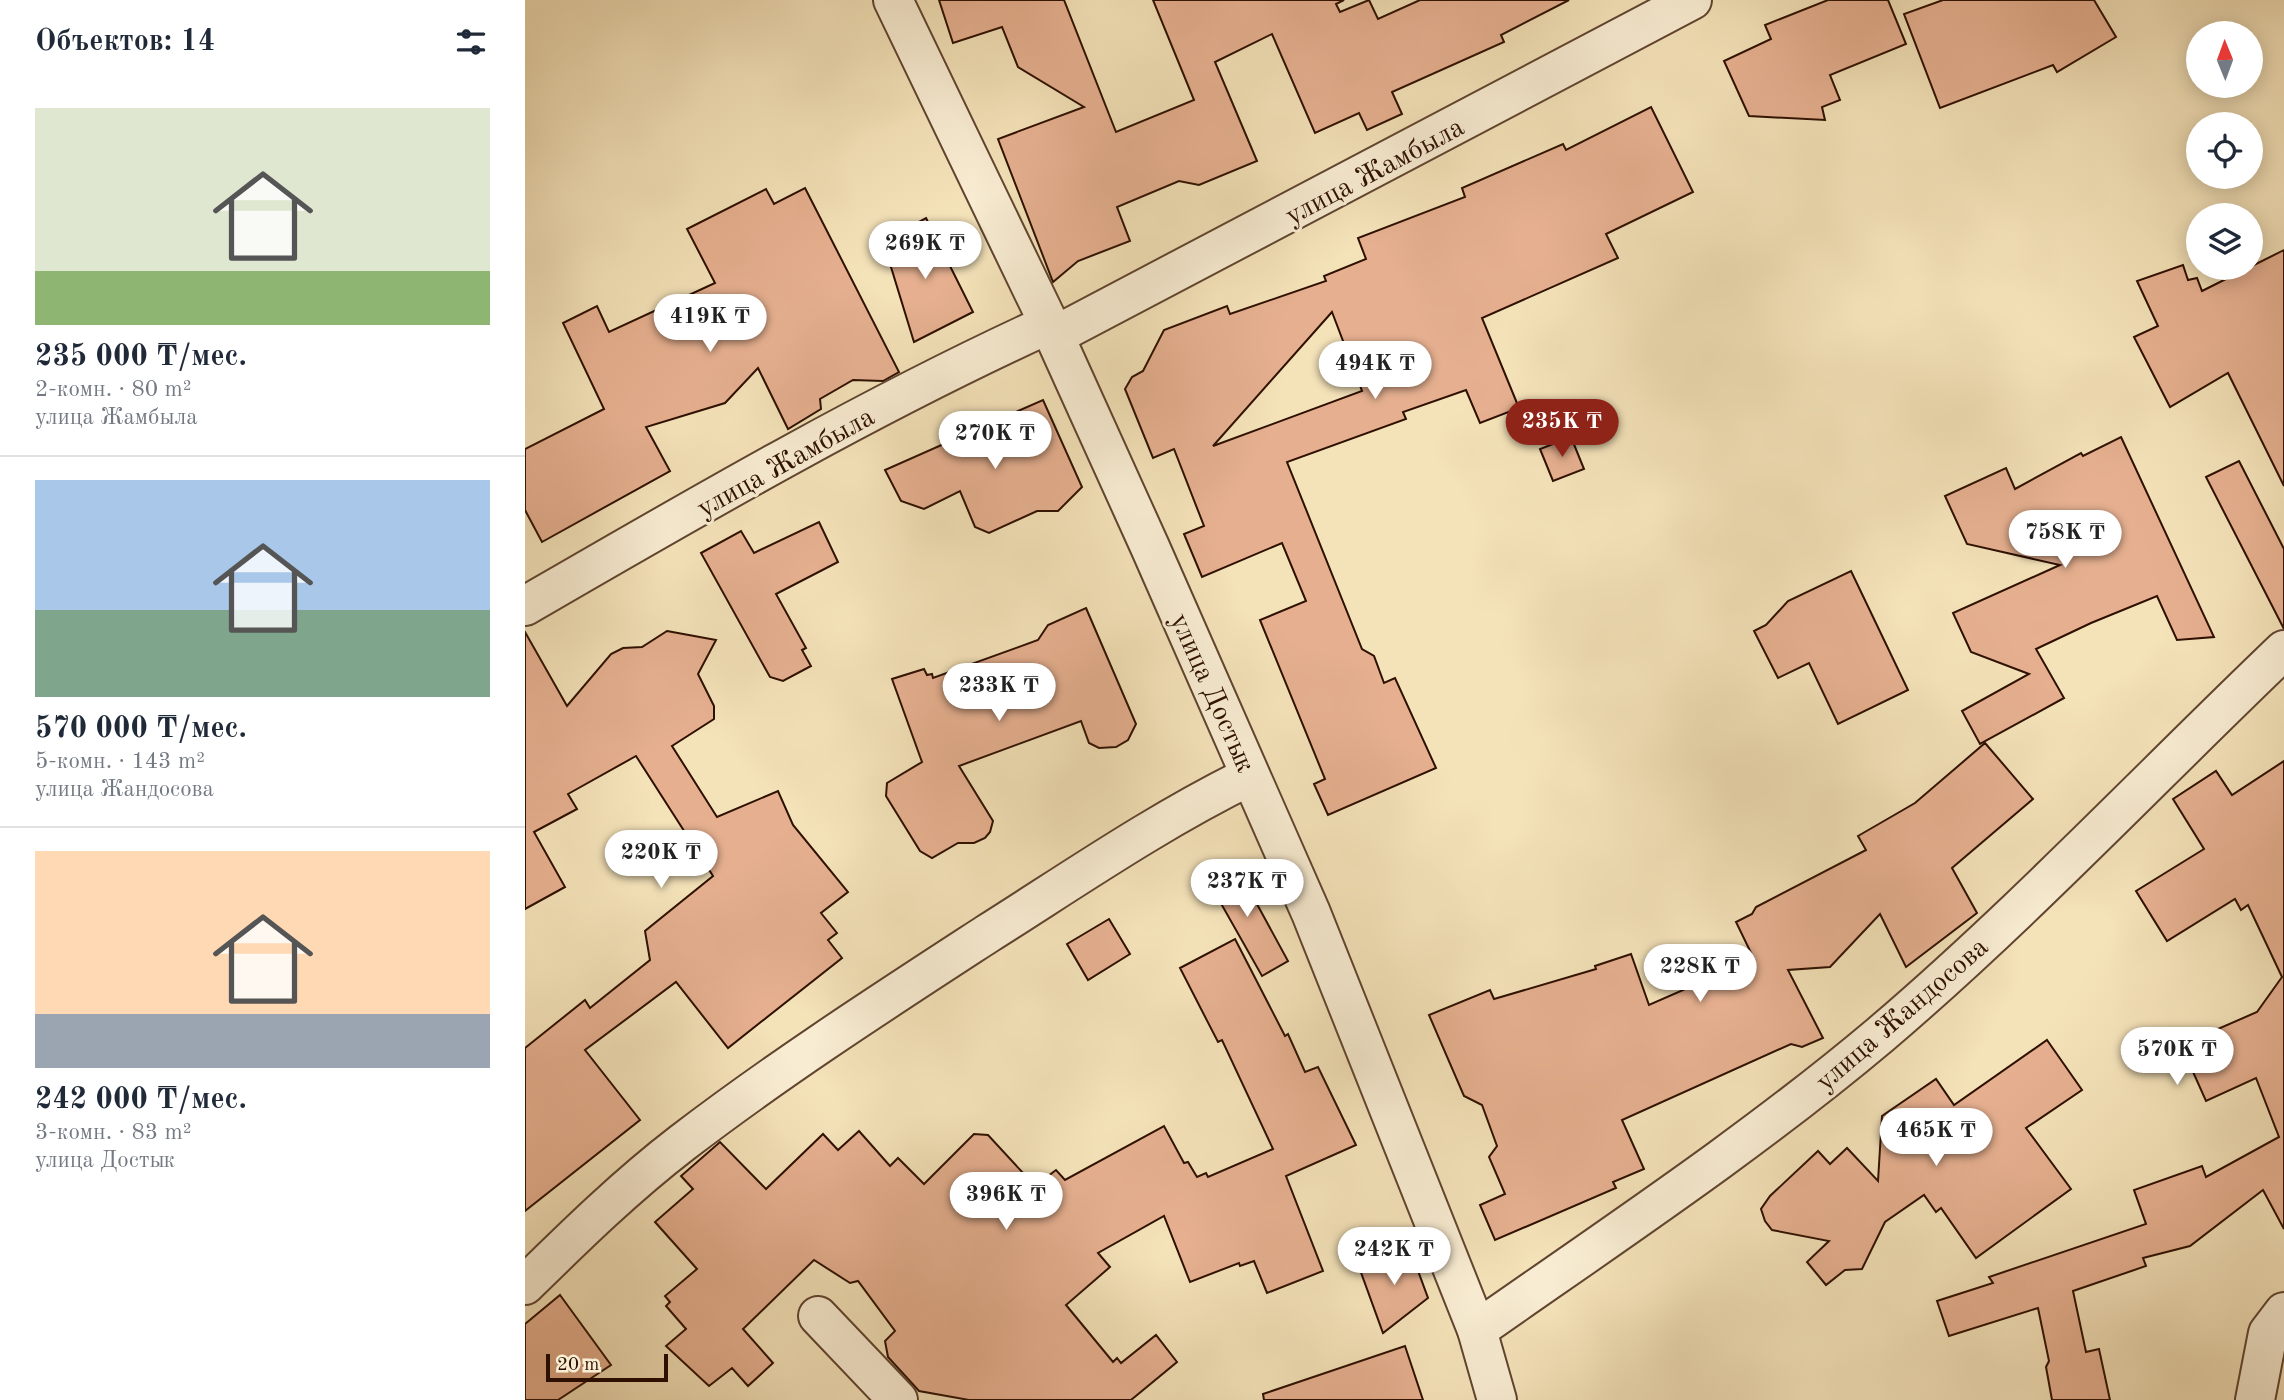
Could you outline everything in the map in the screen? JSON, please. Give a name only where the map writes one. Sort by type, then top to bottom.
[{"type":"street","name":"улица Достык","points":[[893,0],[1052,330],[1311,913],[1478,1330],[1497,1400]]},
{"type":"street","name":"улица Жамбыла","points":[[525,606],[813,444],[988,352],[1052,330],[1270,225],[1692,0]]},
{"type":"street","name":"улица Жандосова","points":[[1478,1330],[1755,1135],[1880,1035],[2001,928],[2284,650]]},
{"type":"street","points":[[525,1285],[625,1190],[680,1144],[761,1085],[909,985],[1181,810],[1250,776]]},
{"type":"street","points":[[2255,1400],[2268,1333],[2284,1312]]},
{"type":"street","points":[[818,1316],[898,1400]]},
{"type":"building","points":[[939,0],[1064,0],[1116,132],[1194,100],[1153,0],[1344,0],[1336,4],[1340,12],[1369,0],[1378,19],[1420,0],[1569,0],[1501,35],[1504,42],[1392,92],[1402,114],[1367,130],[1359,113],[1315,133],[1272,34],[1215,62],[1257,161],[1199,185],[1179,181],[1117,207],[1130,241],[1078,261],[1053,282],[998,139],[1084,107],[1018,67],[1002,27],[953,43]]},
{"type":"building","points":[[1828,0],[1888,0],[1906,44],[1830,75],[1840,100],[1822,107],[1825,120],[1749,116],[1724,61],[1771,39],[1765,25]]},
{"type":"building","points":[[1943,0],[2094,0],[2116,37],[2057,72],[2053,65],[1940,108],[1904,14]]},
{"type":"building","points":[[1651,107],[1693,192],[1606,234],[1618,258],[1482,318],[1519,408],[1480,423],[1466,390],[1403,412],[1406,419],[1287,462],[1362,649],[1374,656],[1384,683],[1395,678],[1436,768],[1328,815],[1314,784],[1325,779],[1260,620],[1306,601],[1282,543],[1202,577],[1184,534],[1204,526],[1174,449],[1153,458],[1125,389],[1132,377],[1143,371],[1164,330],[1227,306],[1230,314],[1326,281],[1324,276],[1366,259],[1358,238],[1465,197],[1462,188],[1563,144],[1566,150]],"holes":[[[1332,312],[1362,391],[1213,446]]]},
{"type":"building","points":[[805,188],[899,372],[883,381],[853,380],[820,399],[821,409],[788,429],[758,368],[725,403],[646,427],[670,471],[542,542],[525,510],[525,449],[604,409],[563,323],[597,306],[609,332],[715,283],[687,229],[766,189],[774,204]]},
{"type":"building","points":[[926,218],[973,312],[914,342],[883,241]]},
{"type":"building","points":[[2284,250],[2284,486],[2228,373],[2170,407],[2134,337],[2158,326],[2137,281],[2183,265],[2186,280],[2198,280],[2202,291],[2224,280],[2263,280],[2263,260]]},
{"type":"building","points":[[1043,400],[1082,487],[1058,511],[1037,511],[989,533],[975,527],[960,491],[924,509],[901,501],[885,470]]},
{"type":"building","points":[[1571,437],[1584,469],[1553,481],[1540,449]]},
{"type":"building","points":[[2121,437],[2214,637],[2177,640],[2157,596],[2091,623],[2036,649],[2064,698],[1980,744],[1962,711],[2029,674],[1971,652],[1953,613],[2060,565],[1967,544],[1945,496],[2006,468],[2015,489],[2081,453],[2083,456]]},
{"type":"building","points":[[2239,461],[2284,549],[2284,629],[2206,477]]},
{"type":"building","points":[[819,522],[838,562],[776,594],[806,648],[802,650],[811,666],[783,681],[770,677],[701,553],[741,531],[754,553]]},
{"type":"building","points":[[1851,571],[1908,690],[1838,724],[1809,663],[1778,678],[1754,631],[1766,625],[1788,601]]},
{"type":"building","points":[[1086,608],[1136,724],[1128,740],[1116,747],[1099,748],[1089,743],[1081,721],[959,766],[993,821],[990,832],[985,838],[974,843],[958,843],[932,858],[920,851],[886,796],[887,783],[922,762],[892,679],[924,669],[927,675],[932,674],[933,678],[1038,640],[1048,625]]},
{"type":"building","points":[[667,631],[716,640],[698,674],[714,706],[714,719],[672,746],[717,817],[778,791],[793,825],[848,892],[821,913],[837,933],[828,940],[842,958],[728,1048],[676,982],[585,1050],[640,1120],[525,1211],[525,1048],[585,1000],[590,1008],[650,960],[645,931],[713,876],[636,756],[568,794],[577,809],[534,832],[565,887],[525,909],[525,632],[567,706],[611,654],[623,648],[642,647]]},
{"type":"building","points":[[1985,743],[2033,799],[1952,868],[1977,913],[1906,967],[1880,914],[1830,967],[1788,970],[1823,1038],[1802,1047],[1791,1044],[1622,1120],[1644,1169],[1613,1182],[1616,1188],[1495,1240],[1480,1205],[1505,1194],[1489,1157],[1497,1146],[1482,1105],[1464,1096],[1429,1015],[1490,990],[1494,999],[1596,969],[1595,966],[1631,954],[1649,1005],[1754,959],[1736,922],[1752,914],[1756,907],[1866,850],[1858,836],[1915,803]]},
{"type":"building","points":[[2284,761],[2284,1229],[2263,1190],[2190,1246],[2143,1258],[2146,1266],[2073,1291],[2086,1352],[2099,1349],[2110,1400],[2052,1400],[2046,1367],[2049,1361],[2038,1308],[1949,1336],[1937,1301],[1993,1283],[1989,1277],[2146,1224],[2134,1190],[2202,1166],[2206,1177],[2279,1137],[2256,1078],[2206,1101],[2181,1045],[2257,1012],[2282,977],[2248,905],[2241,910],[2235,899],[2167,941],[2136,891],[2204,849],[2173,799],[2216,771],[2232,795]]},
{"type":"building","points":[[1234,862],[1288,961],[1262,976],[1206,877]]},
{"type":"building","points":[[1109,919],[1130,954],[1088,980],[1067,944]]},
{"type":"building","points":[[1235,939],[1285,1036],[1288,1034],[1305,1072],[1318,1067],[1356,1145],[1286,1176],[1323,1271],[1267,1293],[1254,1261],[1240,1266],[1239,1263],[1190,1282],[1164,1216],[1098,1253],[1110,1267],[1066,1305],[1113,1362],[1117,1358],[1121,1363],[1156,1335],[1177,1362],[1131,1400],[969,1400],[919,1391],[888,1357],[885,1341],[895,1331],[858,1281],[850,1283],[814,1260],[743,1329],[773,1363],[748,1386],[732,1368],[709,1386],[666,1346],[686,1329],[666,1306],[670,1302],[665,1296],[697,1269],[655,1222],[693,1189],[681,1176],[720,1142],[766,1189],[823,1134],[838,1150],[859,1131],[890,1166],[898,1158],[924,1184],[974,1134],[988,1135],[1035,1186],[1056,1170],[1065,1180],[1164,1126],[1184,1163],[1188,1162],[1197,1177],[1206,1173],[1208,1177],[1273,1149],[1222,1040],[1218,1042],[1180,968]]},
{"type":"building","points":[[2047,1040],[2082,1090],[2026,1128],[2071,1189],[1976,1258],[1941,1208],[1936,1212],[1924,1195],[1885,1222],[1862,1269],[1845,1270],[1826,1285],[1807,1262],[1829,1241],[1772,1230],[1765,1221],[1761,1209],[1770,1196],[1818,1151],[1830,1164],[1847,1148],[1878,1181],[1882,1116],[1936,1079],[1954,1105]]},
{"type":"building","points":[[1410,1249],[1428,1298],[1383,1333],[1359,1267]]},
{"type":"building","points":[[560,1295],[611,1365],[558,1400],[525,1400],[525,1324]]},
{"type":"building","points":[[1405,1346],[1423,1400],[1264,1400],[1263,1394]]}]
